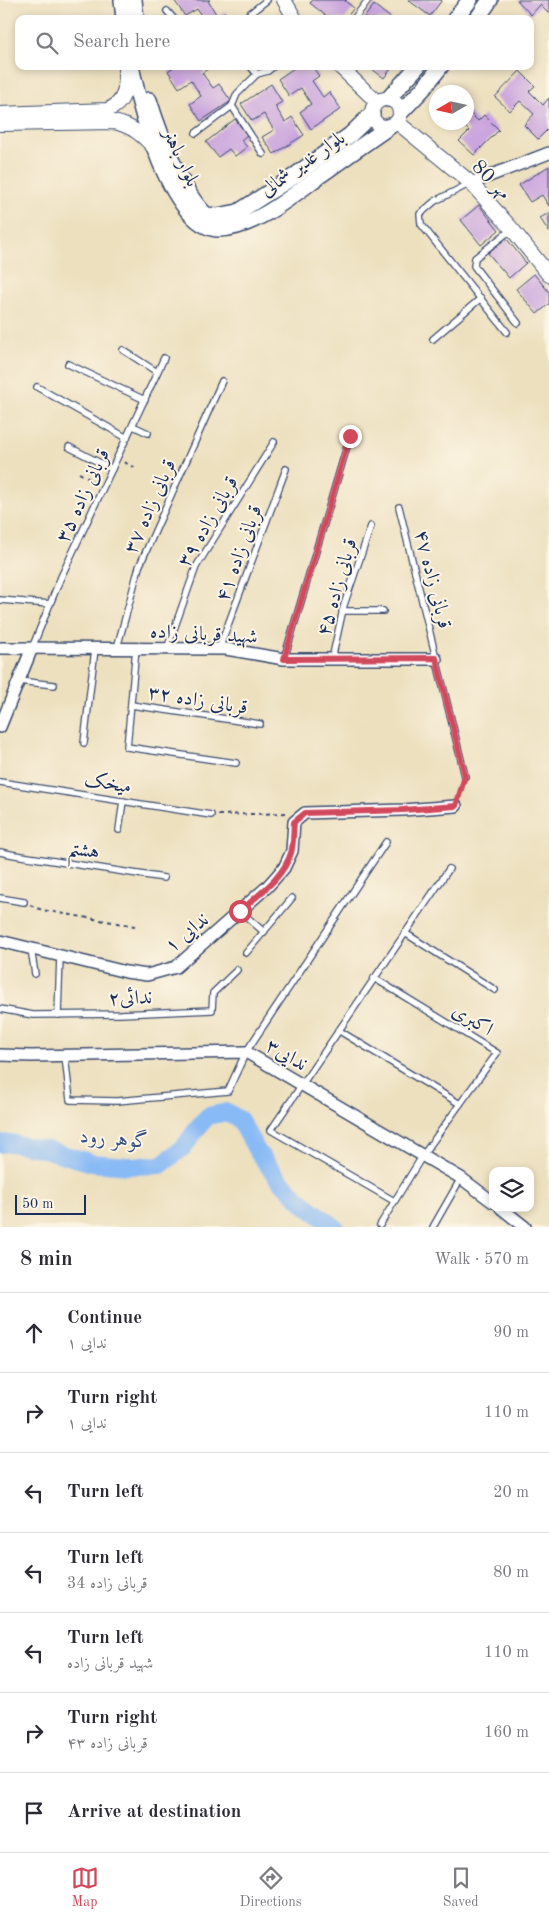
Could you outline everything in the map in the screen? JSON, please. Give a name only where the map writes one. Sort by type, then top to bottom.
[{"type":"main road","points":[[458,15],[470,0]]},
{"type":"main road","points":[[480,15],[490,0]]},
{"type":"main road","points":[[124,15],[126,1]]},
{"type":"main road","points":[[126,1],[134,15]]},
{"type":"main road","name":"بلوار باهنر","points":[[132,70],[141,109],[155,149],[174,189],[190,215],[198,222],[219,229],[233,220]]},
{"type":"main road","name":"بلوار باهنر","points":[[142,70],[158,129],[193,200],[206,214],[233,220]]},
{"type":"main road","name":"بلوار غدیر شمالی","points":[[233,220],[238,212],[293,177],[350,135],[414,70]]},
{"type":"main road","name":"بلوار غدیر شمالی","points":[[233,220],[271,210],[396,120],[438,70]]},
{"type":"street","points":[[284,0],[293,15]]},
{"type":"street","points":[[0,114],[112,109],[122,99],[126,70]]},
{"type":"street","points":[[344,70],[379,105],[378,124],[396,120],[397,103],[379,105]]},
{"type":"street","name":"مهر 80","points":[[396,120],[471,183],[549,275]]},
{"type":"street","points":[[0,124],[114,122],[130,127],[145,138],[155,149]]},
{"type":"street","points":[[471,183],[549,153]]},
{"type":"street","name":"شهید قربانی زاده","points":[[0,648],[219,649],[284,659],[436,658]]},
{"type":"street","points":[[0,727],[32,648]]},
{"type":"street","points":[[305,813],[403,810],[456,806]]},
{"type":"street","name":"ندایی ۱","points":[[0,941],[126,972],[147,975],[176,967],[267,887],[284,868],[292,852],[294,822],[305,813]]},
{"type":"street","name":"ندایی۳","points":[[0,1055],[66,1056],[246,1052],[423,1155],[461,1178],[489,1199]]},
{"type":"street","points":[[506,1212],[525,1227]]},
{"type":"lane","points":[[249,15],[267,0]]},
{"type":"lane","points":[[357,15],[368,0]]},
{"type":"lane","points":[[167,10],[171,15]]},
{"type":"lane","points":[[253,70],[256,74]]},
{"type":"lane","points":[[196,133],[232,106],[237,94],[256,74],[269,70]]},
{"type":"lane","points":[[232,106],[263,154]]},
{"type":"lane","points":[[471,183],[435,201],[420,214],[421,224],[507,332]]},
{"type":"lane","points":[[512,230],[475,258],[474,266],[518,323]]},
{"type":"lane","points":[[432,339],[481,298]]},
{"type":"lane","points":[[123,350],[158,372]]},
{"type":"lane","name":"قربانی زاده ۳۵","points":[[32,648],[50,604],[164,358]]},
{"type":"lane","points":[[68,364],[145,400]]},
{"type":"lane","name":"قربانی زاده ۳۷","points":[[117,648],[139,567],[222,381]]},
{"type":"lane","points":[[37,387],[127,438]]},
{"type":"lane","points":[[133,426],[148,434]]},
{"type":"lane","points":[[284,659],[350,436]]},
{"type":"lane","name":"قربانی زاده ۳۹","points":[[167,648],[196,567],[274,442]]},
{"type":"lane","points":[[69,447],[112,469]]},
{"type":"lane","name":"قربانی زاده ۴۱","points":[[219,649],[286,469]]},
{"type":"lane","name":"قربانی زاده ۴۷","points":[[399,507],[465,776]]},
{"type":"lane","name":"قربانی زاده ۴۵","points":[[332,659],[342,611],[371,526]]},
{"type":"lane","points":[[0,600],[50,604]]},
{"type":"lane","points":[[342,611],[383,611]]},
{"type":"lane","points":[[84,743],[95,648]]},
{"type":"lane","name":"قربانی زاده ۳۲","points":[[136,648],[127,747],[236,763]]},
{"type":"lane","points":[[18,681],[54,685]]},
{"type":"lane","name":"قربانی زاده ۳۲","points":[[131,705],[260,724]]},
{"type":"lane","name":"میخک","points":[[0,782],[211,815]]},
{"type":"lane","points":[[119,830],[124,801]]},
{"type":"lane","points":[[66,1056],[70,1100],[117,1101],[228,1091],[246,1052],[386,842]]},
{"type":"lane","name":"هشتم","points":[[0,852],[15,856],[164,878]]},
{"type":"lane","points":[[394,1201],[271,1130],[450,869]]},
{"type":"lane","points":[[0,898],[24,902]]},
{"type":"lane","points":[[246,953],[292,898]]},
{"type":"lane","points":[[240,911],[264,932]]},
{"type":"lane","points":[[405,934],[495,990]]},
{"type":"lane","points":[[32,949],[35,974]]},
{"type":"lane","points":[[58,1015],[60,956]]},
{"type":"lane","name":"ندائی۲","points":[[0,1009],[33,1015],[212,1010],[213,993],[237,970]]},
{"type":"lane","name":"اکبری","points":[[374,978],[497,1053],[423,1155],[380,1225]]},
{"type":"lane","points":[[338,1030],[460,1104]]},
{"type":"lane","points":[[433,1227],[461,1178]]},
{"type":"path","points":[[117,459],[136,468]]},
{"type":"path","points":[[79,473],[104,487]]},
{"type":"path","points":[[456,806],[465,776]]},
{"type":"path","points":[[211,815],[305,813]]},
{"type":"path","points":[[24,902],[42,910],[135,926]]},
{"type":"building","points":[[174,0],[210,0],[208,1],[217,15],[201,15],[197,9],[184,15]]},
{"type":"building","points":[[313,0],[347,0],[345,1],[354,8],[348,15],[325,15],[310,3]]},
{"type":"building","points":[[408,0],[442,0],[431,15]]},
{"type":"building","points":[[517,0],[549,0],[549,14],[540,5],[531,15]]},
{"type":"building","points":[[374,5],[387,15],[366,15]]},
{"type":"building","points":[[206,70],[202,73],[213,88],[219,84],[231,101],[201,121],[190,104],[201,96],[191,80],[179,88],[168,71]]},
{"type":"building","points":[[291,70],[315,70],[319,76],[312,81],[323,97],[329,92],[341,109],[311,129],[300,112],[311,104],[301,88],[289,96],[278,79]]},
{"type":"building","points":[[373,70],[390,70],[384,78]]},
{"type":"building","points":[[520,71],[535,86],[529,91],[543,105],[549,98],[549,128],[538,139],[524,125],[534,114],[520,101],[510,111],[495,97]]},
{"type":"building","points":[[271,84],[282,102],[275,106],[285,122],[292,117],[304,135],[274,154],[262,137],[274,130],[264,114],[252,121],[241,104]]},
{"type":"building","points":[[484,115],[499,130],[474,155],[459,141],[469,131],[474,130],[474,117],[478,121]]},
{"type":"building","points":[[235,119],[247,135],[241,140],[247,147],[235,156],[229,149],[218,157],[206,142]]},
{"type":"building","points":[[549,166],[549,206],[542,195],[530,202],[519,185]]},
{"type":"building","points":[[479,205],[499,230],[481,245],[461,220]]},
{"type":"building","points":[[549,213],[549,232],[540,218]]},
{"type":"building","points":[[506,238],[526,263],[509,278],[488,253]]},
{"type":"building","points":[[534,274],[549,292],[549,304],[537,314],[516,289]]},
{"type":"waterway","name":"گوهر رود","points":[[0,1144],[11,1143],[48,1150],[92,1163],[128,1166],[161,1165],[184,1147],[208,1116],[227,1112],[240,1120],[257,1151],[277,1177],[304,1204],[335,1227]]},
{"type":"route","points":[[240,911],[267,887],[284,868],[292,852],[294,822],[305,813],[403,810],[456,806],[465,776],[436,658],[284,659],[350,436]]}]
